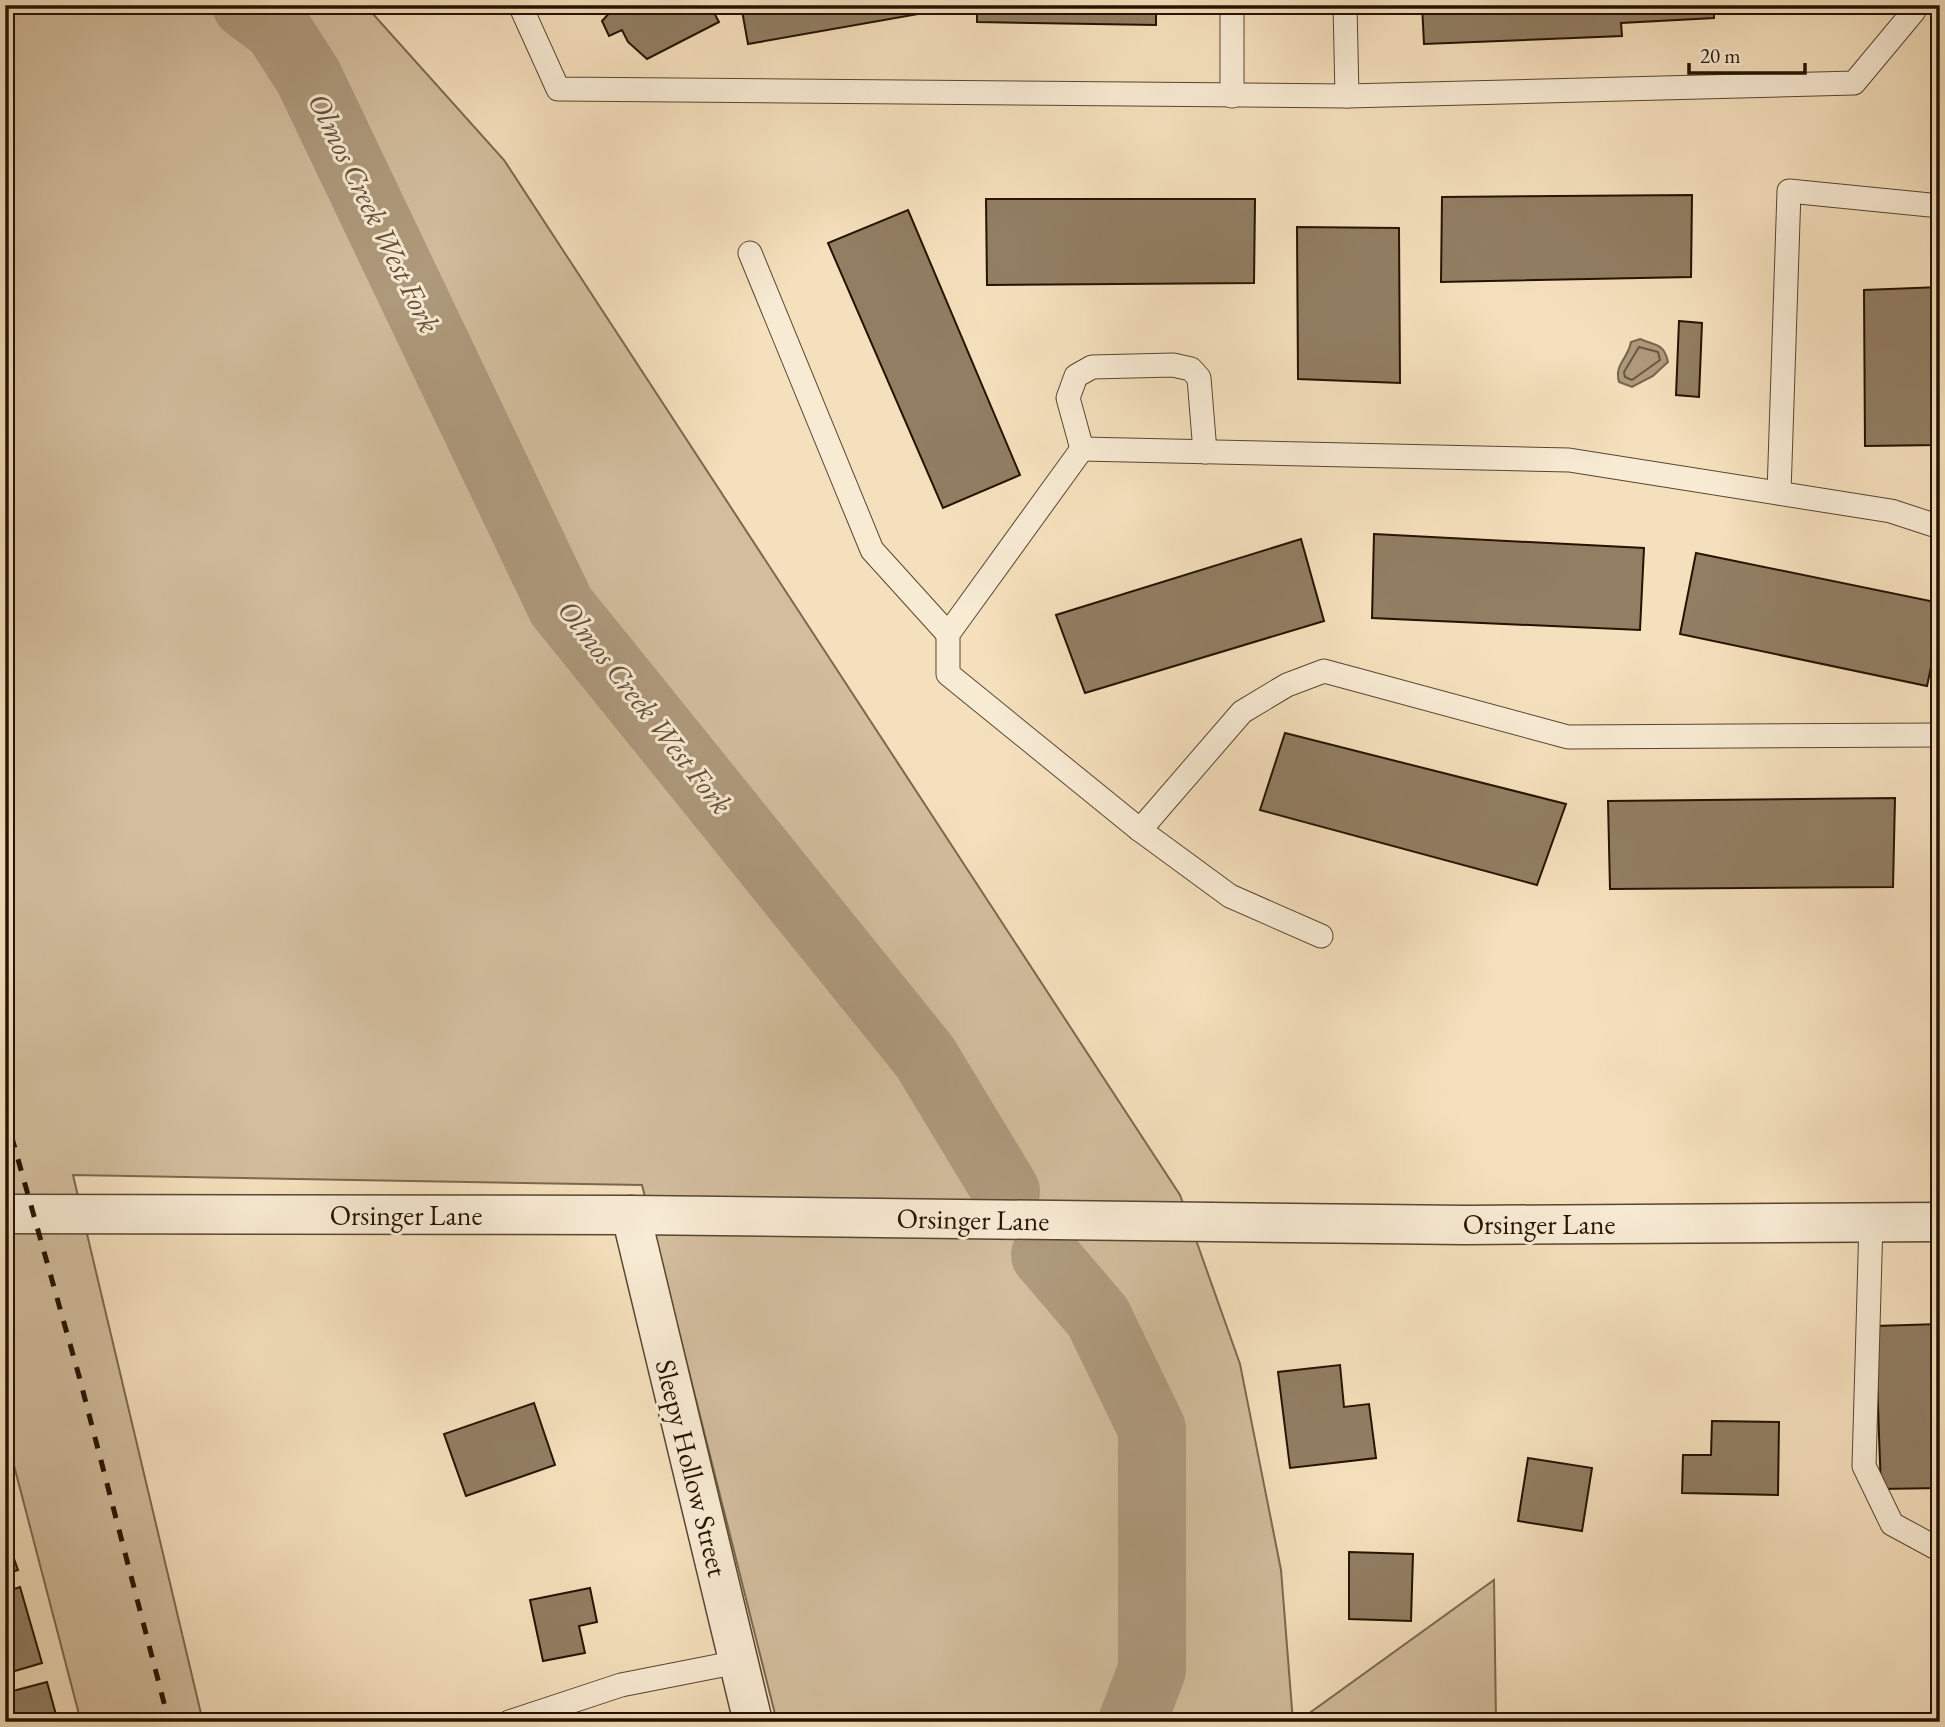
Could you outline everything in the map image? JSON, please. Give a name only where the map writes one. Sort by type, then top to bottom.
[{"type":"street","name":"Orsinger Lane","points":[[5,1214],[631,1215],[1465,1225],[1940,1222]]},
{"type":"street","name":"Sleepy Hollow Street","points":[[631,1215],[753,1722]]},
{"type":"lane","points":[[520,5],[558,89],[1233,96],[1347,96],[1854,83],[1914,11],[1914,5]]},
{"type":"lane","points":[[1232,5],[1233,96]]},
{"type":"lane","points":[[1345,5],[1347,96]]},
{"type":"lane","points":[[1779,493],[1789,191],[1940,206]]},
{"type":"lane","points":[[750,253],[872,550],[948,634]]},
{"type":"lane","points":[[1082,449],[1068,398],[1076,376],[1093,367],[1172,365],[1191,369],[1199,378],[1205,452]]},
{"type":"lane","points":[[1082,449],[1569,460],[1891,511],[1940,527]]},
{"type":"lane","points":[[1082,449],[948,634],[948,674],[1140,830],[1230,896],[1321,936]]},
{"type":"lane","points":[[1140,830],[1242,712],[1287,685],[1324,671],[1568,737],[1940,735]]},
{"type":"lane","points":[[1871,1222],[1864,1466],[1892,1524],[1940,1550]]},
{"type":"lane","points":[[509,1722],[621,1685],[738,1662]]},
{"type":"shaded area","points":[[5,5],[365,5],[504,160],[1180,1195],[1240,1364],[1281,1570],[1293,1722],[777,1722],[642,1185],[73,1175],[203,1722],[81,1722],[5,1431]]},
{"type":"shaded area","points":[[1494,1580],[1496,1722],[1297,1722]]},
{"type":"water","points":[[1640,339],[1662,348],[1668,362],[1653,376],[1632,387],[1619,382],[1618,371],[1631,342]]},
{"type":"building","points":[[612,5],[710,5],[719,22],[647,59],[628,42],[622,30],[609,36],[602,21],[614,8]]},
{"type":"building","points":[[741,5],[922,5],[924,13],[748,44]]},
{"type":"building","points":[[977,5],[1156,5],[1156,25],[977,22]]},
{"type":"building","points":[[1422,5],[1714,5],[1714,18],[1621,23],[1622,36],[1424,44]]},
{"type":"building","points":[[1937,33],[1940,33],[1940,111]]},
{"type":"building","points":[[1692,195],[1691,277],[1441,282],[1442,197]]},
{"type":"building","points":[[986,199],[1255,199],[1254,283],[987,285]]},
{"type":"building","points":[[908,210],[1020,475],[943,508],[828,243]]},
{"type":"building","points":[[1297,227],[1399,228],[1400,383],[1298,379]]},
{"type":"building","points":[[1940,287],[1940,445],[1865,446],[1864,290]]},
{"type":"building","points":[[1679,321],[1702,323],[1699,397],[1676,395]]},
{"type":"building","points":[[1374,534],[1644,548],[1640,630],[1372,618]]},
{"type":"building","points":[[1301,539],[1324,621],[1085,693],[1056,615]]},
{"type":"building","points":[[1696,553],[1940,603],[1940,624],[1927,686],[1680,634]]},
{"type":"building","points":[[1285,733],[1566,804],[1537,885],[1260,810]]},
{"type":"building","points":[[1895,798],[1893,887],[1610,889],[1608,801]]},
{"type":"building","points":[[1940,1324],[1940,1488],[1881,1489],[1875,1326]]},
{"type":"building","points":[[1340,1365],[1344,1407],[1369,1404],[1376,1458],[1290,1468],[1278,1372]]},
{"type":"building","points":[[534,1403],[555,1465],[466,1496],[444,1434]]},
{"type":"building","points":[[1712,1421],[1779,1422],[1778,1495],[1682,1493],[1683,1455],[1711,1455]]},
{"type":"building","points":[[1528,1458],[1592,1468],[1582,1531],[1518,1521]]},
{"type":"building","points":[[5,1533],[18,1570],[5,1574]]},
{"type":"building","points":[[1349,1552],[1413,1554],[1411,1621],[1349,1619]]},
{"type":"building","points":[[20,1587],[42,1663],[5,1674],[5,1592]]},
{"type":"building","points":[[590,1588],[597,1622],[579,1626],[585,1653],[543,1661],[530,1600]]},
{"type":"building","points":[[47,1682],[58,1722],[5,1722],[5,1693]]},
{"type":"building","points":[[1662,1718],[1749,1721],[1749,1722],[1662,1722]]},
{"type":"waterway","name":"Olmos Creek West Fork","points":[[246,5],[277,28],[308,76],[561,606],[925,1057],[1006,1191]]},
{"type":"waterway","name":"Olmos Creek West Fork","points":[[1045,1255],[1098,1317],[1152,1429],[1152,1670],[1132,1722]]},
{"type":"railway","points":[[5,1113],[79,1376],[169,1722]]}]
